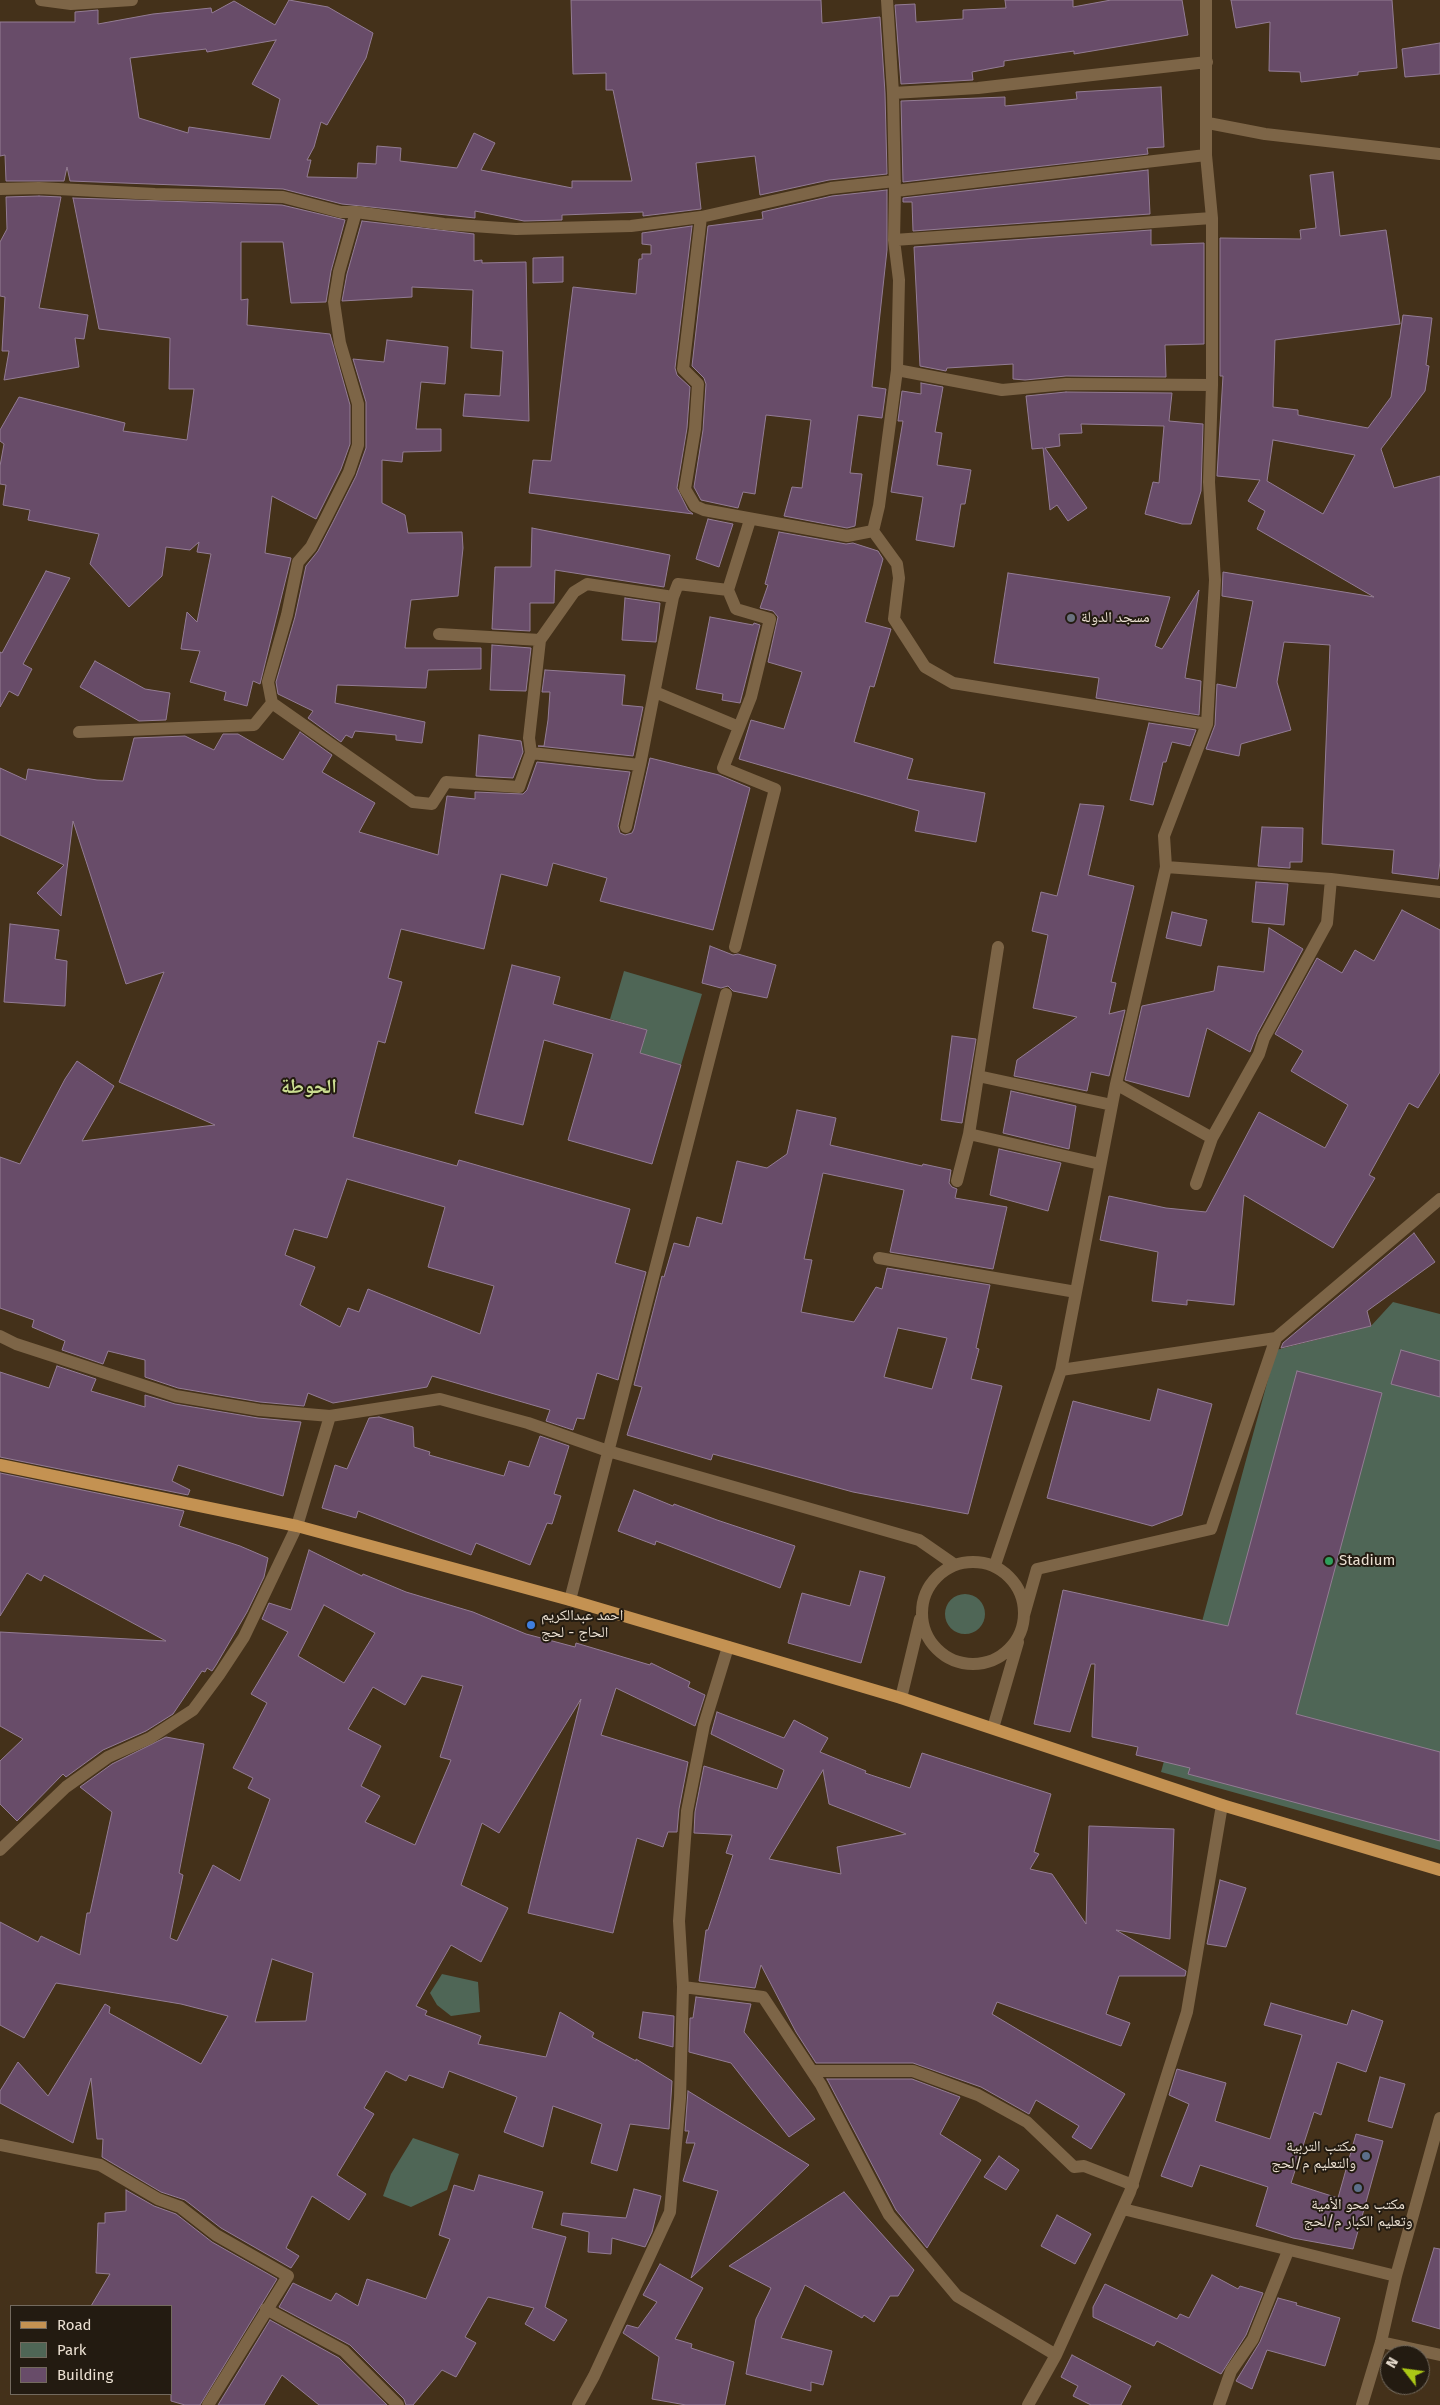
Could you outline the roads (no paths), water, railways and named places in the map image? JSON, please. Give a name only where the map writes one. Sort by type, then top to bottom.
[{"type":"main road","points":[[0,1465],[296,1526],[570,1600],[901,1698],[1222,1805],[1440,1870]]},
{"type":"street","points":[[41,0],[71,4],[132,0]]},
{"type":"street","points":[[887,0],[893,92],[894,240],[899,280],[897,370],[879,506],[873,531],[897,564],[899,578],[894,619],[925,667],[954,683],[993,691],[1207,724]]},
{"type":"street","points":[[995,1565],[1061,1370],[1116,1084],[1166,867],[1164,836],[1207,724],[1215,580],[1208,482],[1212,385],[1212,218],[1206,155],[1208,123],[1206,0]]},
{"type":"street","points":[[893,92],[978,88],[1207,62]]},
{"type":"street","points":[[1208,123],[1265,134],[1440,154]]},
{"type":"street","points":[[0,189],[38,188],[155,194],[283,197],[341,212],[356,212],[444,224],[516,229],[631,226],[701,217],[831,188],[895,186],[1206,155]]},
{"type":"street","points":[[356,212],[339,272],[334,302],[340,343],[358,404],[358,445],[349,472],[326,518],[311,547],[298,562],[283,630],[268,682],[272,703],[413,802],[432,804],[446,782],[519,787],[531,753],[530,738],[540,640],[574,592],[587,584],[673,596]]},
{"type":"street","points":[[701,217],[683,369],[698,384],[695,429],[685,489],[695,506],[704,510],[750,520],[847,536],[873,531]]},
{"type":"street","points":[[894,240],[1212,218]]},
{"type":"street","points":[[897,370],[1002,390],[1066,384],[1212,385]]},
{"type":"street","points":[[735,948],[775,789],[724,768],[751,696],[770,619],[736,609],[728,590],[750,520]]},
{"type":"street","points":[[626,827],[655,692],[673,596],[678,584],[728,590]]},
{"type":"street","points":[[439,634],[540,640]]},
{"type":"street","points":[[655,692],[739,727]]},
{"type":"street","points":[[79,732],[254,725],[272,703]]},
{"type":"street","points":[[531,753],[640,765]]},
{"type":"street","points":[[1166,867],[1331,879],[1440,892]]},
{"type":"street","points":[[1196,1184],[1212,1138],[1259,1054],[1268,1029],[1327,923],[1331,879]]},
{"type":"street","points":[[957,1181],[969,1134],[998,947]]},
{"type":"street","points":[[570,1600],[726,994]]},
{"type":"street","points":[[978,1076],[1112,1105]]},
{"type":"street","points":[[1116,1084],[1212,1138]]},
{"type":"street","points":[[969,1134],[1100,1164]]},
{"type":"street","points":[[993,1728],[1037,1569],[1211,1529],[1276,1338],[1440,1199]]},
{"type":"street","points":[[879,1258],[1076,1292]]},
{"type":"street","points":[[0,1336],[16,1344],[176,1396],[259,1410],[330,1416],[440,1398],[528,1423],[608,1451],[919,1540],[955,1565]]},
{"type":"street","points":[[1061,1370],[1276,1338]]},
{"type":"street","points":[[0,1850],[66,1787],[108,1757],[150,1738],[193,1710],[244,1637],[296,1526],[330,1416]]},
{"type":"street","points":[[901,1698],[926,1592],[938,1575],[955,1565],[975,1561],[995,1565],[1010,1578],[1021,1595],[1024,1615]]},
{"type":"street","points":[[922,1611],[925,1631],[935,1648],[952,1660],[971,1664],[991,1661],[1008,1650],[1020,1634]]},
{"type":"street","points":[[578,2405],[594,2376],[670,2212],[680,2098],[683,1987],[679,1921],[687,1810],[704,1725],[728,1647]]},
{"type":"street","points":[[1028,2405],[1056,2355],[1133,2184],[1187,2012],[1222,1805]]},
{"type":"street","points":[[683,1987],[763,1997],[812,2071],[889,2215],[957,2296],[1056,2355]]},
{"type":"street","points":[[812,2071],[913,2071],[978,2095],[1027,2122],[1074,2167],[1084,2166],[1133,2184]]},
{"type":"street","points":[[1362,2405],[1381,2342],[1396,2276],[1440,2118]]},
{"type":"street","points":[[0,2145],[100,2165],[158,2199],[180,2207],[216,2235],[288,2276],[208,2405]]},
{"type":"street","points":[[1123,2209],[1396,2276]]},
{"type":"street","points":[[1219,2405],[1231,2371],[1253,2339],[1288,2251]]},
{"type":"street","points":[[266,2309],[344,2351],[398,2405]]},
{"type":"street","points":[[1381,2342],[1440,2355]]},
{"type":"place","name":"مسجد الدولة","points":[[1071,618]]},
{"type":"place","name":"Stadium","points":[[1329,1561]]},
{"type":"place","name":"احمد عبدالكريم الحاج - لحج","points":[[531,1625]]},
{"type":"place","name":"مكتب التربية والتعليم م/لحج","points":[[1366,2156]]},
{"type":"place","name":"مكتب محو الأمية وتعليم الكبار م/لحج","points":[[1358,2188]]},
{"type":"district","name":"الحوطة","points":[[309,1087]]}]
